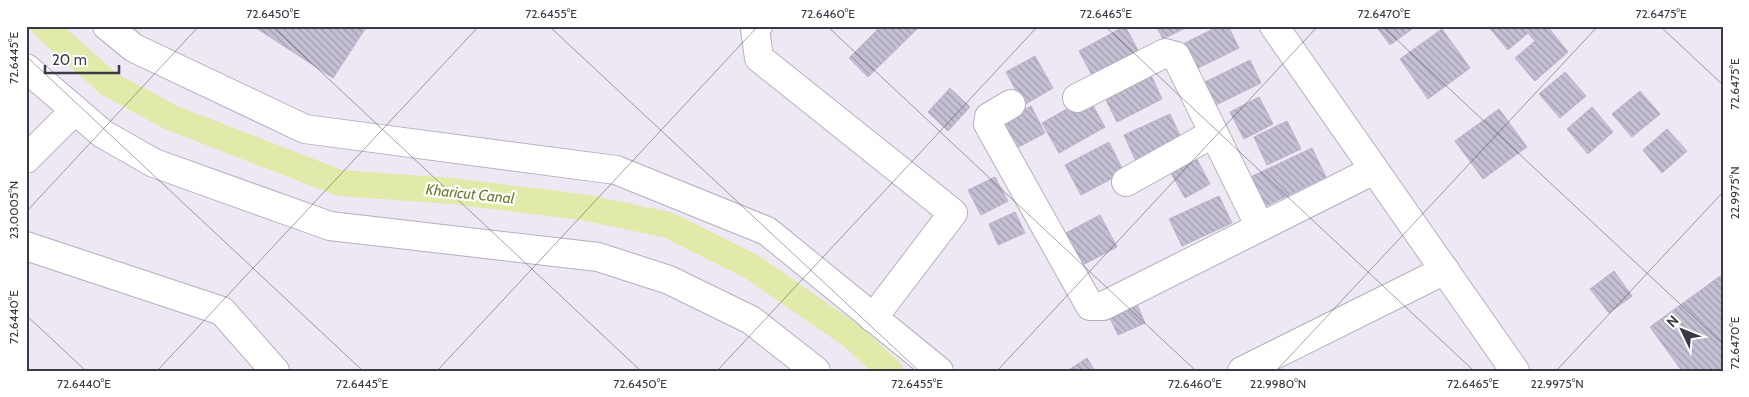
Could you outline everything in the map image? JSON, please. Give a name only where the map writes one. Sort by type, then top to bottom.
[{"type":"street","points":[[108,26],[134,48],[305,129],[616,170],[767,231],[939,371]]},
{"type":"street","points":[[758,26],[756,30],[759,58],[953,212],[873,318]]},
{"type":"street","points":[[1274,26],[1515,371]]},
{"type":"street","points":[[1077,98],[1165,53],[1176,56],[1260,227]]},
{"type":"street","points":[[26,68],[103,134],[154,163],[330,226],[598,257],[669,280],[751,320],[816,371]]},
{"type":"street","points":[[1011,104],[989,117],[988,124],[1090,306],[1103,306],[1374,170]]},
{"type":"street","points":[[26,159],[75,110]]},
{"type":"street","points":[[1126,182],[1214,133]]},
{"type":"street","points":[[26,246],[222,311],[275,371]]},
{"type":"street","points":[[1242,371],[1445,270]]},
{"type":"building","points":[[253,26],[367,26],[333,78]]},
{"type":"building","points":[[881,26],[920,26],[868,77],[849,58]]},
{"type":"building","points":[[1125,26],[1140,54],[1094,79],[1079,51]]},
{"type":"building","points":[[1156,26],[1189,26],[1163,39]]},
{"type":"building","points":[[1219,26],[1228,26],[1239,48],[1192,71],[1179,46]]},
{"type":"building","points":[[1376,26],[1416,26],[1390,45]]},
{"type":"building","points":[[1488,26],[1547,26],[1568,52],[1535,81],[1515,58],[1535,41],[1528,33],[1508,50]]},
{"type":"building","points":[[1442,29],[1470,68],[1428,99],[1400,59]]},
{"type":"building","points":[[1035,56],[1053,88],[1024,105],[1006,72]]},
{"type":"building","points":[[1250,60],[1261,83],[1216,105],[1205,82]]},
{"type":"building","points":[[1565,72],[1586,96],[1560,118],[1539,94]]},
{"type":"building","points":[[1150,73],[1162,99],[1117,122],[1104,96]]},
{"type":"building","points":[[950,88],[970,107],[948,131],[928,112]]},
{"type":"building","points":[[1640,91],[1660,114],[1632,137],[1612,114]]},
{"type":"building","points":[[1088,97],[1105,127],[1059,153],[1042,123]]},
{"type":"building","points":[[1259,97],[1273,124],[1244,139],[1230,112]]},
{"type":"building","points":[[1031,106],[1045,133],[1013,150],[999,123]]},
{"type":"building","points":[[1592,107],[1613,132],[1588,154],[1567,129]]},
{"type":"building","points":[[1499,109],[1527,147],[1483,179],[1455,141]]},
{"type":"building","points":[[1170,114],[1183,142],[1137,164],[1124,135]]},
{"type":"building","points":[[1287,121],[1301,149],[1267,165],[1254,137]]},
{"type":"building","points":[[1667,129],[1687,151],[1662,173],[1643,150]]},
{"type":"building","points":[[1109,142],[1124,172],[1081,195],[1065,165]]},
{"type":"building","points":[[1312,148],[1326,177],[1258,210],[1244,180]]},
{"type":"building","points":[[1193,152],[1210,184],[1185,198],[1167,166]]},
{"type":"building","points":[[995,177],[1008,201],[981,215],[968,190]]},
{"type":"building","points":[[1219,196],[1232,223],[1182,246],[1169,219]]},
{"type":"building","points":[[1015,212],[1025,233],[998,245],[989,224]]},
{"type":"building","points":[[1100,215],[1117,247],[1079,267],[1062,235]]},
{"type":"building","points":[[1614,271],[1632,296],[1609,313],[1590,289]]},
{"type":"building","points":[[1723,274],[1723,371],[1682,371],[1650,327]]},
{"type":"building","points":[[1135,300],[1145,323],[1118,335],[1107,312]]},
{"type":"building","points":[[1087,358],[1095,371],[1067,371]]},
{"type":"waterway","name":"Kharicut Canal","points":[[44,26],[109,84],[172,118],[340,183],[452,191],[582,207],[668,225],[752,267],[852,336],[890,371]]}]
